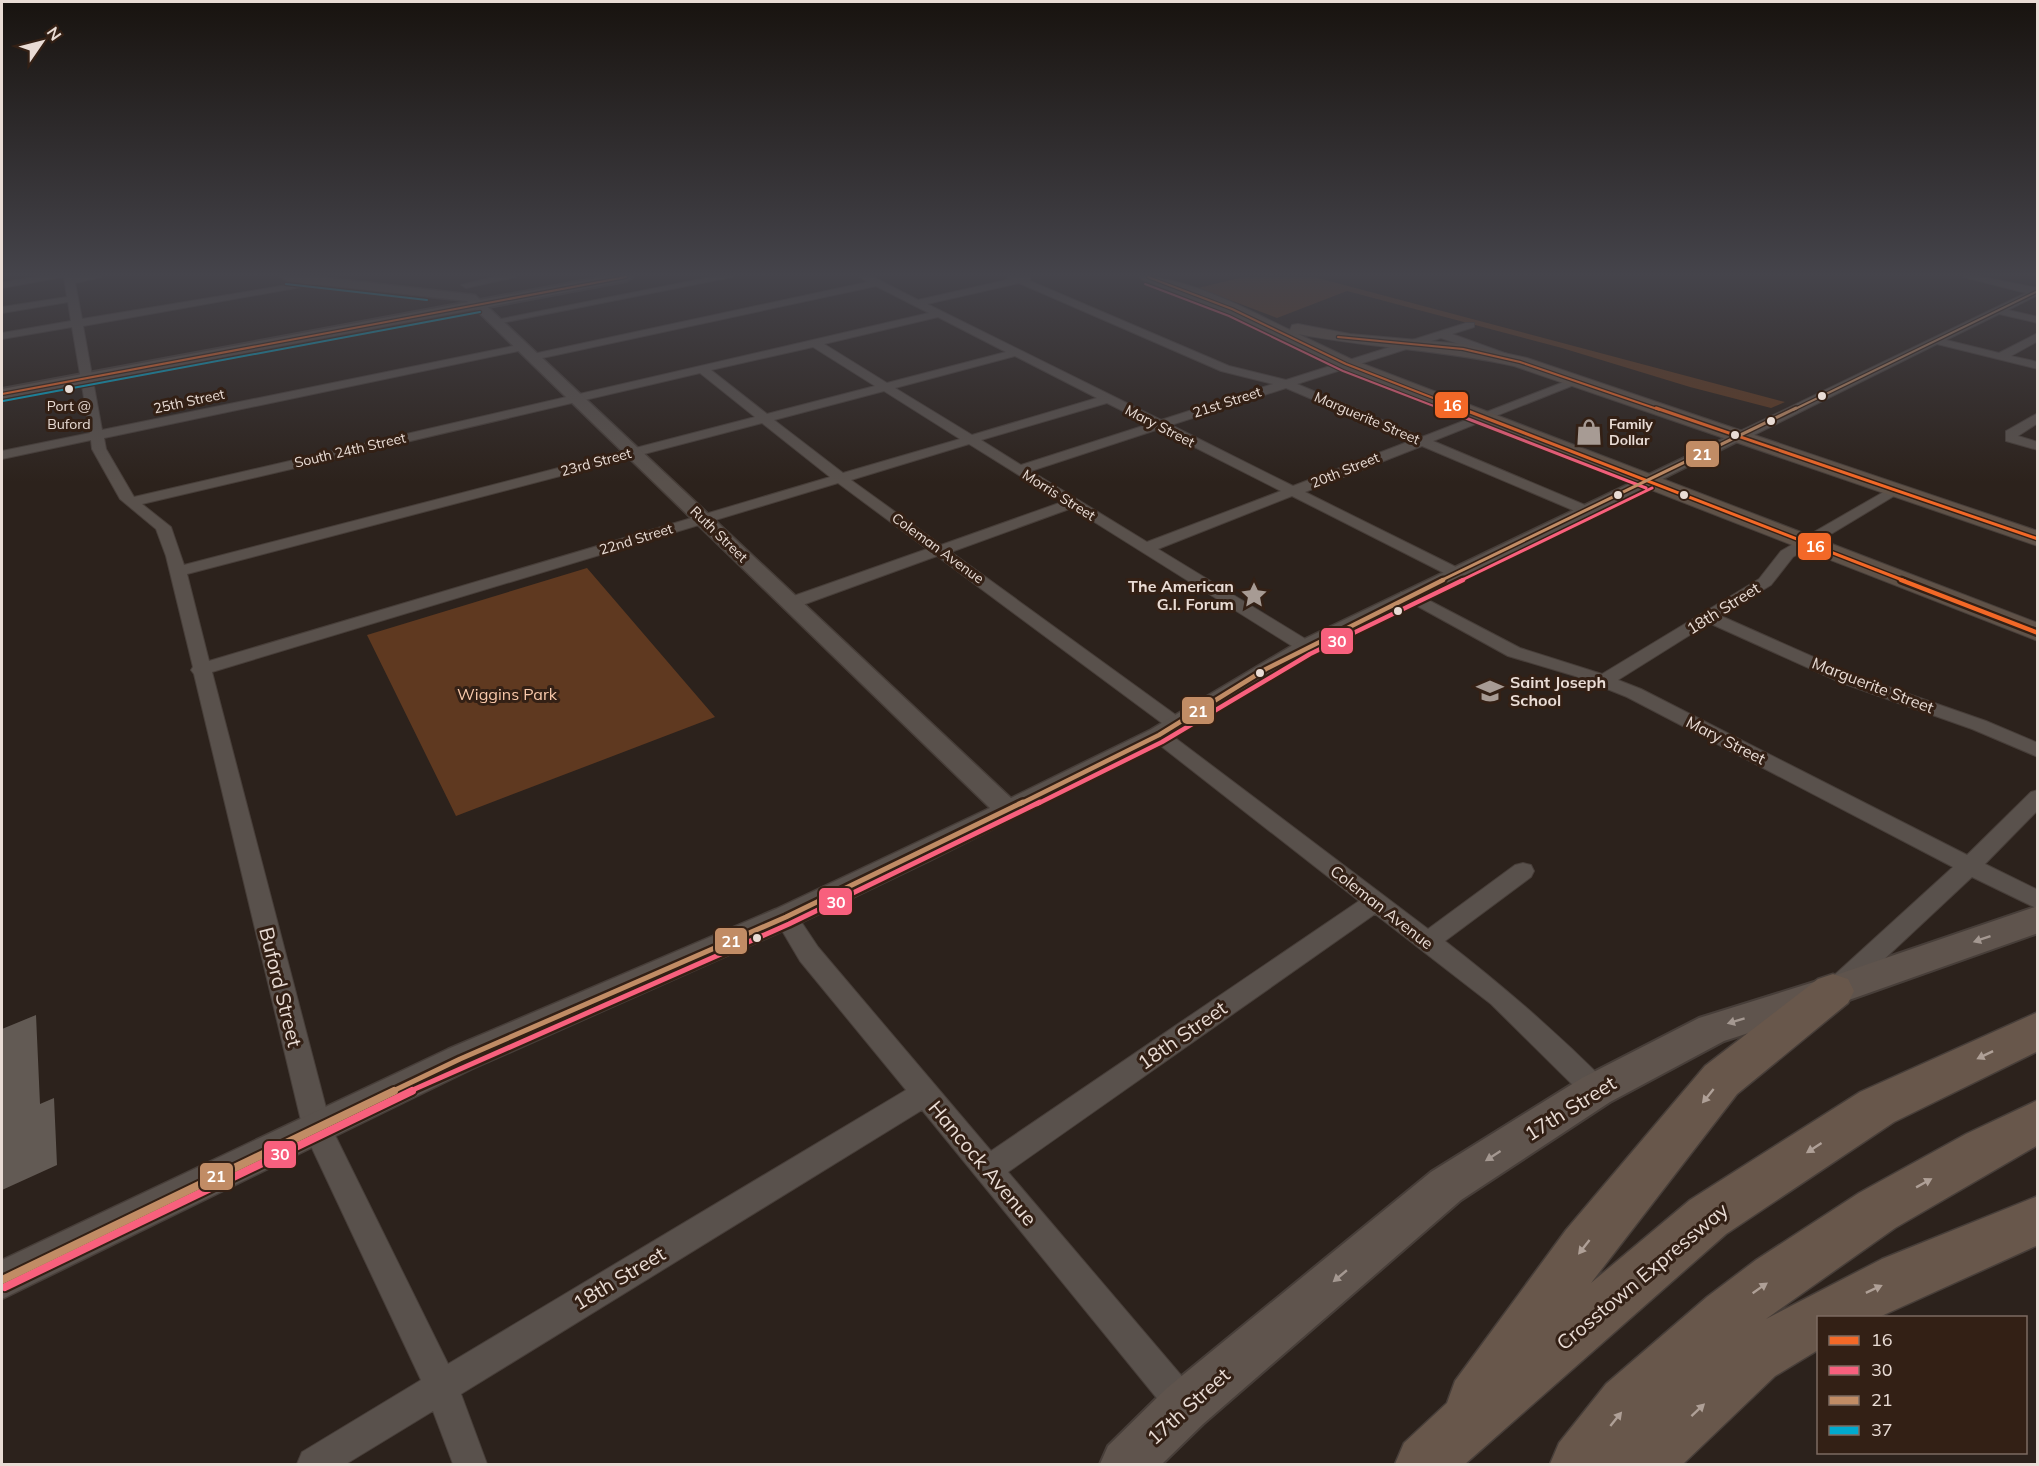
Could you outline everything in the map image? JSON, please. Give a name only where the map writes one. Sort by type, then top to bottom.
[{"type":"highway","points":[[1435,1454],[1584,1248],[1721,1080],[1833,991]]},
{"type":"highway","name":"Crosstown Expressway","points":[[1435,1454],[1708,1217],[1877,1107],[2037,1030]]},
{"type":"highway","points":[[1580,1464],[1633,1399],[1750,1295],[1856,1221],[2037,1121]]},
{"type":"highway","points":[[1824,1316],[1863,1294],[1936,1261],[2037,1220]]},
{"type":"highway","points":[[1641,1464],[1755,1356],[1817,1321]]},
{"type":"main road","points":[[2,394],[260,345]]},
{"type":"main road","points":[[1307,345],[1346,364],[2037,633]]},
{"type":"main road","points":[[1431,345],[1463,349],[1520,362],[2037,539]]},
{"type":"main road","points":[[1833,991],[2037,919]]},
{"type":"main road","name":"17th Street","points":[[1126,1464],[1185,1406],[1446,1186],[1596,1090],[1712,1029],[1833,991]]},
{"type":"street","name":"Buford Street","points":[[83,345],[105,462],[128,499],[163,527],[177,572],[317,1129],[441,1385],[470,1464]]},
{"type":"street","name":"Ruth Street","points":[[521,345],[1008,810]]},
{"type":"street","name":"25th Street","points":[[2,454],[559,345]]},
{"type":"street","name":"South 24th Street","points":[[128,499],[798,345]]},
{"type":"street","name":"Morris Street","points":[[818,345],[1306,647]]},
{"type":"street","name":"Mary Street","points":[[999,345],[1456,573]]},
{"type":"street","name":"Marguerite Street","points":[[1170,345],[1225,369],[1286,384],[1587,511]]},
{"type":"street","name":"21st Street","points":[[1019,470],[1403,345]]},
{"type":"street","points":[[1473,345],[1520,362]]},
{"type":"street","points":[[2,1280],[460,1059],[786,917],[1008,810],[1168,730],[1306,647],[1407,596],[1928,345]]},
{"type":"street","points":[[1954,345],[2037,366]]},
{"type":"street","points":[[2000,357],[2020,345]]},
{"type":"street","name":"23rd Street","points":[[177,572],[1014,353]]},
{"type":"street","name":"Coleman Avenue","points":[[701,368],[840,478],[942,550],[1168,730],[1375,902],[1500,997],[1596,1090]]},
{"type":"street","name":"20th Street","points":[[1146,548],[1420,440],[1578,381]]},
{"type":"street","name":"22nd Street","points":[[200,670],[1106,399]]},
{"type":"street","points":[[2037,417],[2011,434],[2011,438],[2037,446]]},
{"type":"street","name":"18th Street","points":[[1605,681],[1765,582],[1780,560],[1894,490]]},
{"type":"street","points":[[791,603],[1073,503]]},
{"type":"street","name":"Mary Street","points":[[1407,596],[1514,652],[1605,681],[1634,693],[2037,901]]},
{"type":"street","name":"Marguerite Street","points":[[1709,617],[1848,679],[1980,724],[2037,751]]},
{"type":"street","name":"17th Street","points":[[1833,991],[1970,866],[2037,797]]},
{"type":"street","points":[[1427,942],[1523,870]]},
{"type":"street","name":"18th Street","points":[[988,1169],[1375,902]]},
{"type":"street","name":"Hancock Avenue","points":[[786,917],[809,954],[1185,1406]]},
{"type":"street","name":"18th Street","points":[[314,1464],[925,1093]]},
{"type":"green space","points":[[1552,345],[1572,345],[1785,402],[1771,408],[1690,387]]},
{"type":"green space","name":"Wiggins Park","points":[[587,568],[715,717],[456,816],[367,635]]},
{"type":"building","points":[[36,1015],[40,1104],[54,1098],[57,1165],[2,1190],[2,1029]]},
{"type":"transit line","name":"16","points":[[2,394],[261,345]]},
{"type":"transit line","name":"37","points":[[3,401],[301,345]]},
{"type":"transit line","name":"30","points":[[1290,345],[1343,371],[1646,488]]},
{"type":"transit line","name":"16","points":[[1307,345],[1346,364],[2038,633]]},
{"type":"transit line","name":"16","points":[[1426,345],[1463,349],[1520,362],[2038,539]]},
{"type":"transit line","name":"21","points":[[2,1280],[460,1059],[786,917],[921,853],[1159,735],[1266,669],[1340,630],[1926,345]]},
{"type":"transit line","name":"30","points":[[5,1287],[463,1066],[789,924],[924,860],[1162,742],[1310,654],[1652,488]]},
{"type":"place","name":"Port @ Buford","points":[[69,389]]},
{"type":"place","name":"Family Dollar","points":[[1589,432]]},
{"type":"place","name":"The American G.I. Forum","points":[[1254,595]]},
{"type":"place","name":"Saint Joseph School","points":[[1490,691]]}]
